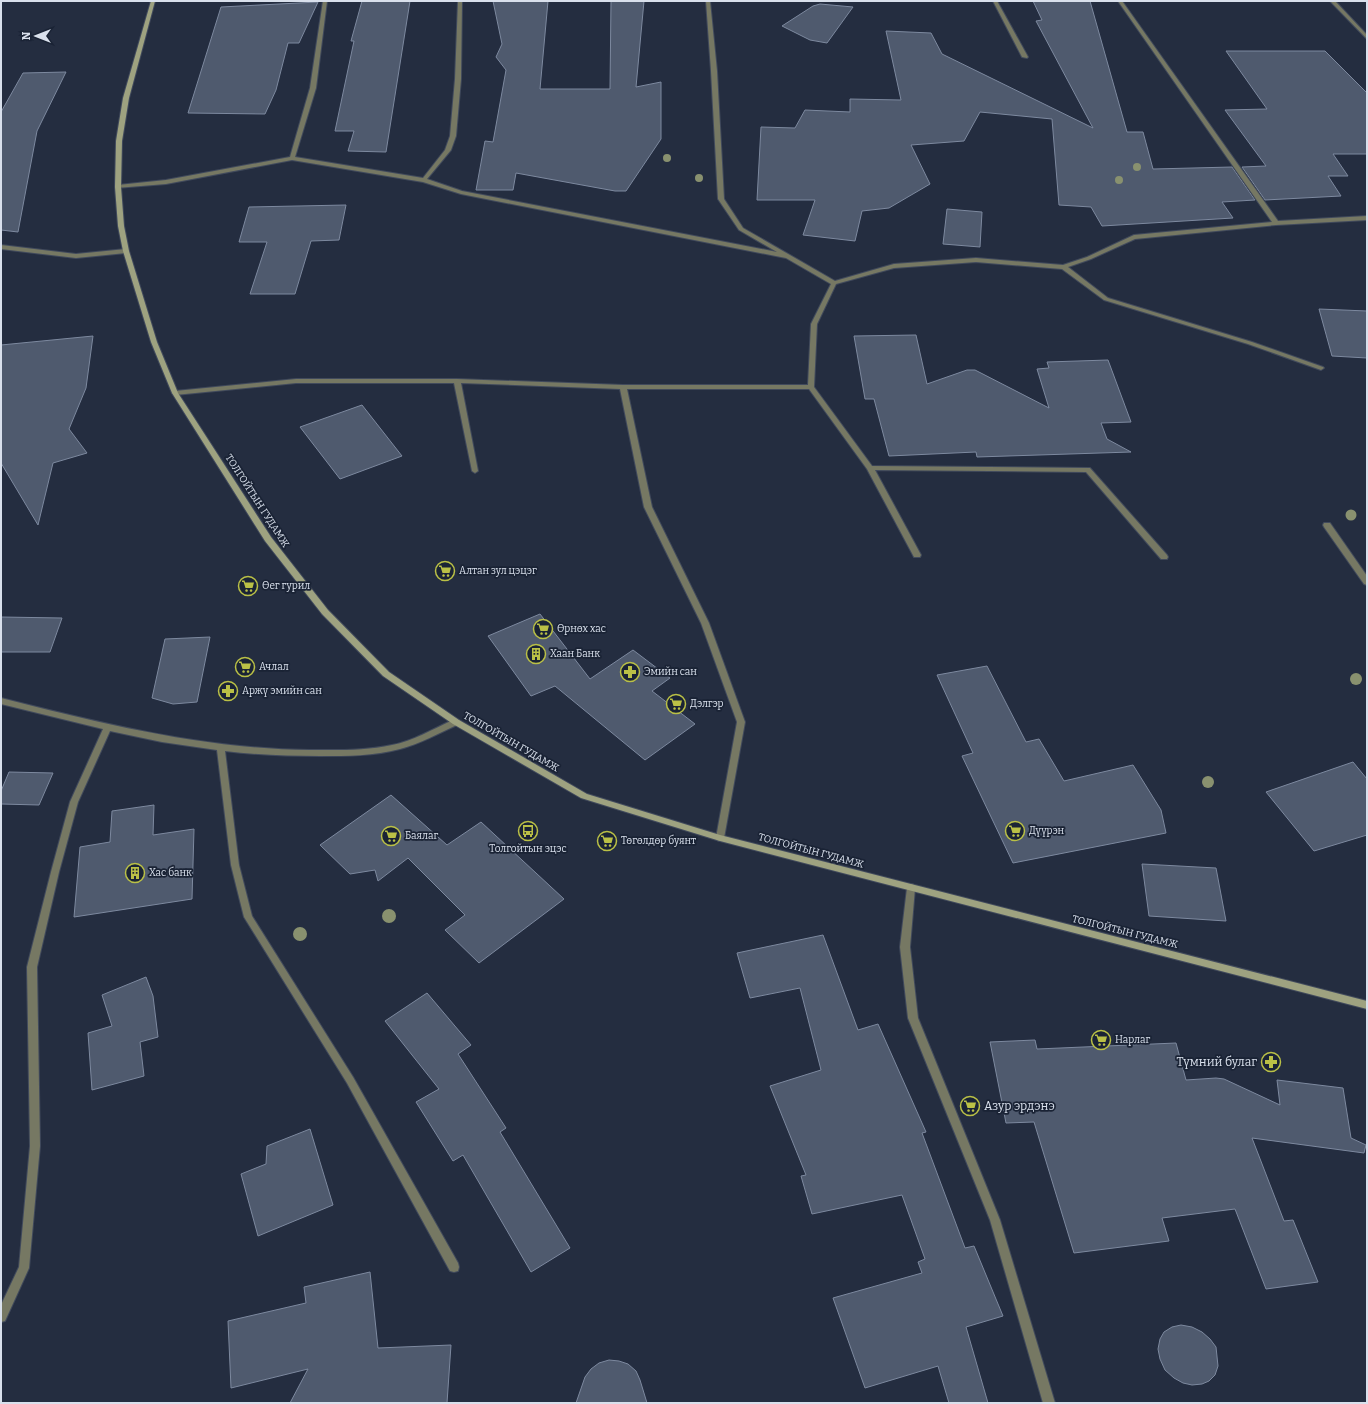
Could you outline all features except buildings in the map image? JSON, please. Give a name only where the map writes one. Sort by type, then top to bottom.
[{"type":"main road","name":"ТОЛГОЙТЫН ГУДАМЖ","points":[[153,1],[126,98],[119,141],[118,188],[120,226],[126,251],[154,342],[176,394],[268,539],[325,612],[386,674],[456,722],[584,796],[720,838],[1367,1005]]},
{"type":"street","points":[[292,158],[313,88],[325,1]]},
{"type":"street","points":[[424,180],[448,150],[453,136],[458,79],[460,1]]},
{"type":"street","points":[[708,1],[714,71],[721,199],[741,230],[834,283],[894,266],[976,260],[1064,267],[1089,258],[1134,237],[1276,224],[1367,218]]},
{"type":"street","points":[[995,1],[1025,57]]},
{"type":"street","points":[[1120,1],[1276,224]]},
{"type":"street","points":[[1332,1],[1367,38]]},
{"type":"street","points":[[118,188],[166,182],[292,158],[424,180],[461,192],[787,256]]},
{"type":"street","points":[[1,247],[76,256],[126,251]]},
{"type":"street","points":[[1064,267],[1106,298],[1250,343],[1320,368]]},
{"type":"street","points":[[834,283],[814,324],[812,387],[870,468],[917,556]]},
{"type":"street","points":[[176,394],[296,381],[457,381],[623,387],[812,387]]},
{"type":"street","points":[[457,381],[475,471]]},
{"type":"street","points":[[623,387],[648,506],[705,623],[741,722],[720,838]]},
{"type":"street","points":[[870,468],[1088,470],[1164,557]]},
{"type":"street","points":[[1327,525],[1367,582]]},
{"type":"street","points":[[1,701],[107,729],[221,749],[301,754],[361,752],[401,746],[456,722]]},
{"type":"street","points":[[1,1317],[24,1268],[34,1146],[32,967],[74,802],[107,729]]},
{"type":"street","points":[[221,749],[235,865],[248,917],[350,1080],[454,1267]]},
{"type":"street","points":[[911,888],[905,947],[913,1018],[995,1220],[1049,1403]]},
{"type":"place","name":"Алтан зул цэцэг","points":[[445,571]]},
{"type":"place","name":"Өег гурил","points":[[248,586]]},
{"type":"place","name":"Өрнөх хас","points":[[543,629]]},
{"type":"place","name":"Хаан Банк","points":[[536,654]]},
{"type":"place","name":"Ачлал","points":[[245,667]]},
{"type":"place","name":"Эмийн сан","points":[[630,672]]},
{"type":"place","name":"Аржү эмийн сан","points":[[228,691]]},
{"type":"place","name":"Дэлгэр","points":[[676,704]]},
{"type":"place","name":"Толгойтын эцэс","points":[[528,831]]},
{"type":"place","name":"Дүүрэн","points":[[1015,831]]},
{"type":"place","name":"Баялаг","points":[[391,836]]},
{"type":"place","name":"Төгөлдөр буянт","points":[[607,841]]},
{"type":"place","name":"Хас банк","points":[[135,873]]},
{"type":"place","name":"Нарлаг","points":[[1101,1040]]},
{"type":"place","name":"Түмний булаг","points":[[1271,1062]]},
{"type":"place","name":"Азур эрдэнэ","points":[[970,1106]]}]
